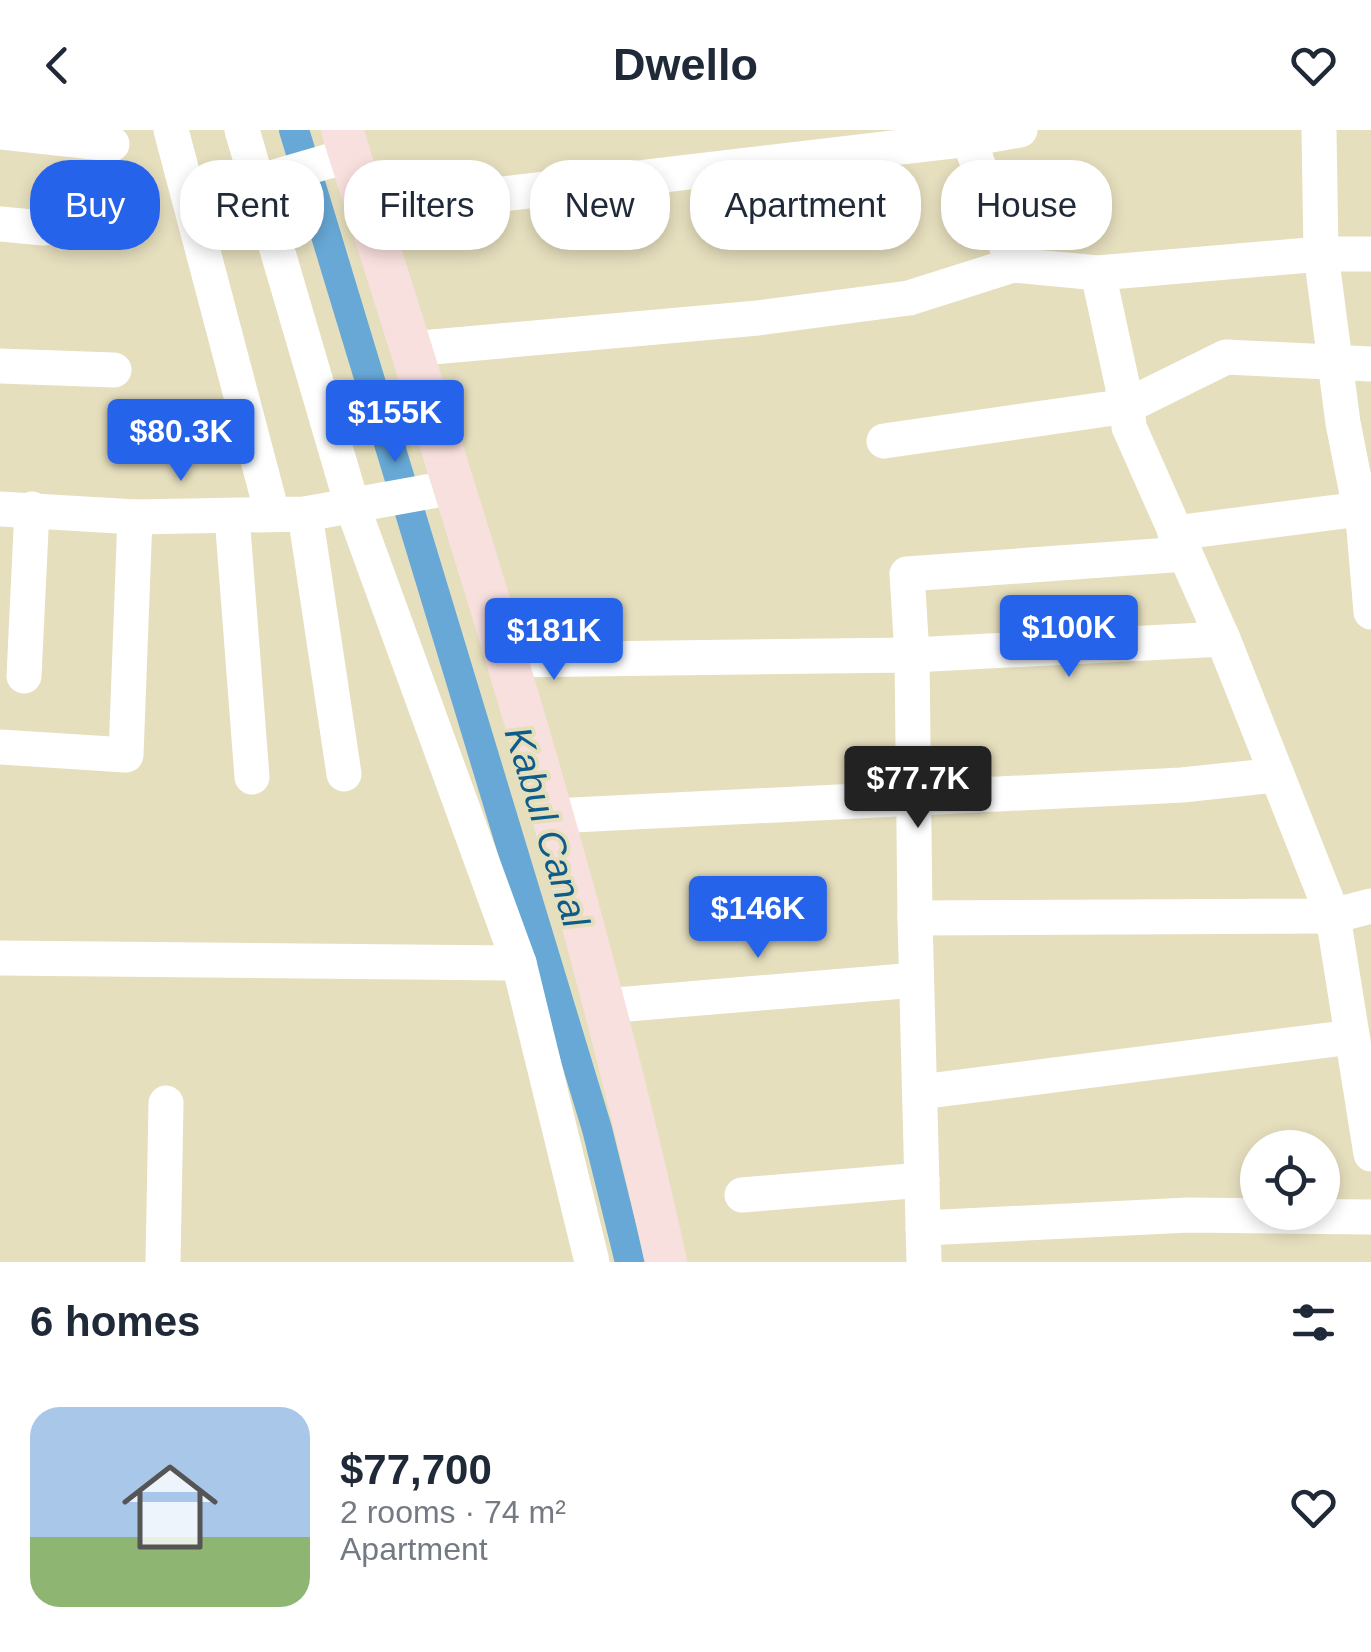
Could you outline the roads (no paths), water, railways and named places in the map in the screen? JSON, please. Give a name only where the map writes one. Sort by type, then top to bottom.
[{"type":"main road","points":[[379,250],[410,348],[445,489],[509,660],[635,1118],[666,1262]]},
{"type":"street","points":[[172,130],[289,514],[344,774]]},
{"type":"street","points":[[242,130],[251,160]]},
{"type":"street","points":[[510,192],[1020,130]]},
{"type":"street","points":[[1319,130],[1320,254],[1360,509],[1371,612]]},
{"type":"street","points":[[0,132],[112,144]]},
{"type":"street","points":[[968,135],[1013,265]]},
{"type":"street","points":[[306,160],[346,142]]},
{"type":"street","points":[[0,224],[30,227]]},
{"type":"street","points":[[279,250],[359,504],[519,963],[592,1262]]},
{"type":"street","points":[[410,348],[758,318],[910,298],[1013,265],[1098,273],[1320,254],[1371,254]]},
{"type":"street","points":[[1098,273],[1127,406],[1128,427],[1223,639],[1333,916],[1371,1154]]},
{"type":"street","points":[[884,442],[1127,406],[1226,357],[1371,364]]},
{"type":"street","points":[[0,366],[114,370]]},
{"type":"street","points":[[24,676],[16,509],[135,517],[289,514],[445,489]]},
{"type":"street","points":[[1360,509],[1180,544],[906,574],[912,655],[914,918],[924,1245],[1188,1216],[1371,1217]]},
{"type":"street","points":[[232,516],[252,778]]},
{"type":"street","points":[[0,747],[126,755],[135,517]]},
{"type":"street","points":[[509,660],[912,655],[1223,639]]},
{"type":"street","points":[[553,816],[1182,785],[1277,774]]},
{"type":"street","points":[[914,918],[1333,916],[1371,906]]},
{"type":"street","points":[[0,958],[519,963]]},
{"type":"street","points":[[604,1006],[916,980]]},
{"type":"street","points":[[920,1092],[1352,1037]]},
{"type":"street","points":[[163,1262],[166,1103]]},
{"type":"street","points":[[742,1195],[922,1180]]},
{"type":"waterway","name":"Kabul Canal","points":[[294,130],[597,1129],[630,1262]]}]
